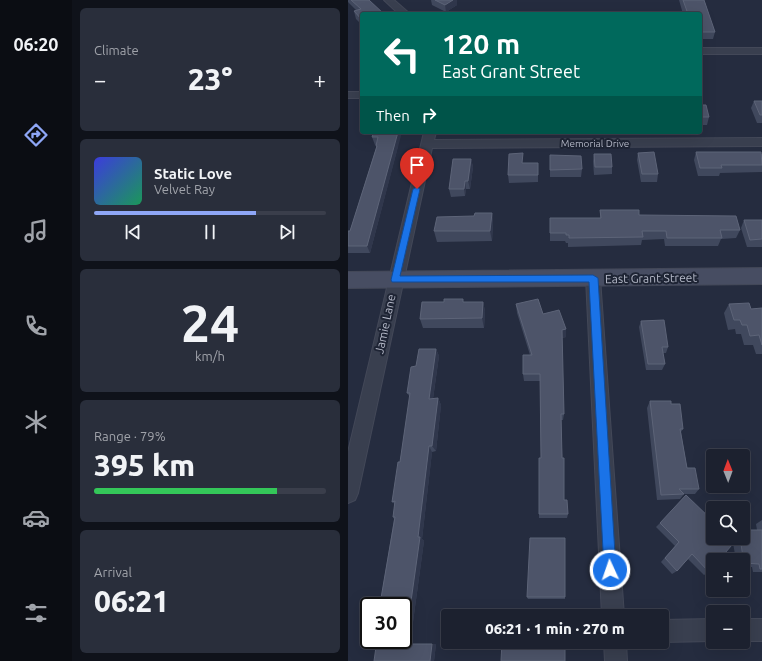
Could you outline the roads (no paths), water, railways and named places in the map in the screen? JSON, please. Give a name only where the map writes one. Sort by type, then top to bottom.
[{"type":"main road","name":"East Grant Street","points":[[348,280],[762,276]]},
{"type":"street","points":[[389,0],[403,12]]},
{"type":"street","points":[[702,51],[762,51]]},
{"type":"street","points":[[348,95],[360,95]]},
{"type":"street","name":"Memorial Drive","points":[[428,138],[762,142]]},
{"type":"street","name":"Jamie Lane","points":[[348,493],[428,138]]},
{"type":"street","points":[[593,278],[613,609]]},
{"type":"street","points":[[669,631],[706,630]]},
{"type":"street","points":[[750,630],[762,630]]},
{"type":"street","points":[[615,649],[616,661]]}]
